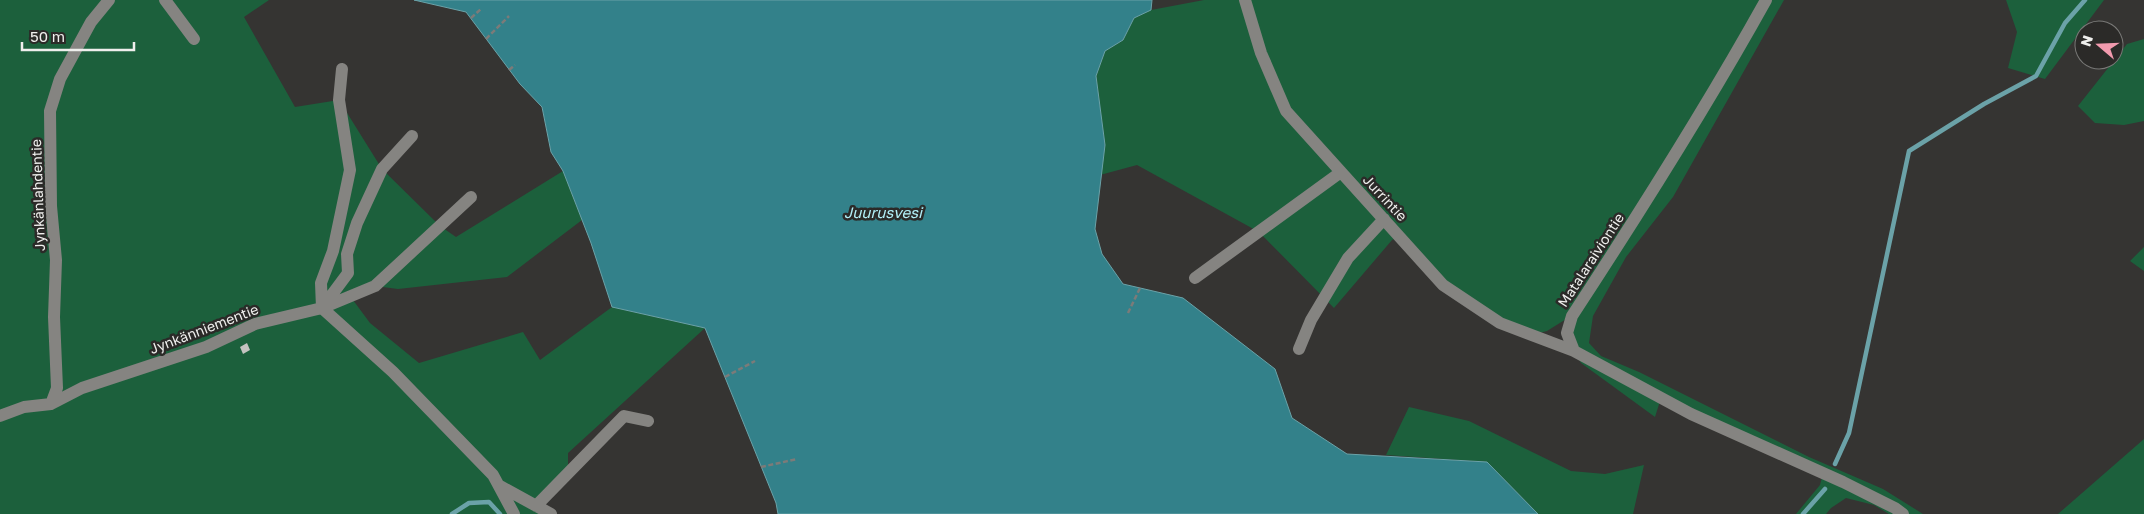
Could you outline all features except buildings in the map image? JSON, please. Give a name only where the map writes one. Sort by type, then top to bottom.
[{"type":"street","name":"Jynkänlahdentie","points":[[51,404],[58,388],[54,317],[56,260],[51,206],[50,111],[60,79],[91,22],[109,0]]},
{"type":"street","points":[[165,0],[194,39]]},
{"type":"street","name":"Jurrintie","points":[[1245,0],[1261,53],[1286,111],[1443,285],[1500,323],[1574,351]]},
{"type":"street","name":"Matalaraiviontie","points":[[1574,351],[1567,332],[1572,316],[1668,166],[1766,0]]},
{"type":"street","points":[[342,69],[339,100],[350,170],[333,251],[321,284],[322,308],[393,372],[493,475],[514,514]]},
{"type":"street","points":[[322,308],[348,273],[347,254],[357,223],[382,169],[412,136]]},
{"type":"street","points":[[1195,278],[1340,172]]},
{"type":"street","name":"Jynkänniementie","points":[[0,416],[24,407],[51,404],[82,388],[206,347],[255,324],[322,308],[375,286],[471,197]]},
{"type":"street","points":[[1299,349],[1311,320],[1348,258],[1384,220]]},
{"type":"street","points":[[1574,351],[1691,414],[1843,482],[1896,508],[1903,514]]},
{"type":"street","points":[[536,506],[624,416],[648,421]]},
{"type":"street","points":[[500,486],[551,514]]},
{"type":"path","points":[[470,18],[482,8]]},
{"type":"path","points":[[486,39],[509,16]]},
{"type":"path","points":[[509,70],[515,65]]},
{"type":"path","points":[[1128,313],[1140,288]]},
{"type":"path","points":[[725,377],[755,360]]},
{"type":"path","points":[[761,467],[797,459]]},
{"type":"green space","points":[[0,0],[269,0],[244,17],[295,107],[339,100],[382,169],[440,226],[456,237],[563,171],[582,220],[507,277],[398,289],[375,286],[350,296],[370,323],[419,363],[523,332],[540,360],[612,307],[705,328],[568,453],[568,472],[536,505],[551,514],[0,514]]},
{"type":"green space","points":[[1204,0],[1784,0],[1673,197],[1626,257],[1593,316],[1589,343],[1601,356],[1639,372],[1809,457],[1883,489],[1923,514],[1889,514],[1874,505],[1846,498],[1831,508],[1826,514],[1796,514],[1820,485],[1823,473],[1661,398],[1655,417],[1581,363],[1574,351],[1571,316],[1547,331],[1531,335],[1443,285],[1400,236],[1392,240],[1334,308],[1259,232],[1137,165],[1100,175],[1105,145],[1096,76],[1105,51],[1123,40],[1134,18],[1151,10]]},
{"type":"green space","points":[[2006,0],[2104,0],[2089,20],[2074,20],[2074,40],[2045,79],[2008,68],[2017,32]]},
{"type":"green space","points":[[2144,39],[2144,121],[2124,125],[2095,123],[2078,106],[2106,70],[2124,70],[2124,48],[2127,44]]},
{"type":"green space","points":[[2144,247],[2144,271],[2130,261]]},
{"type":"green space","points":[[1409,407],[1469,421],[1571,471],[1605,474],[1644,465],[1633,514],[1538,514],[1487,462],[1386,455]]},
{"type":"green space","points":[[2144,439],[2144,514],[2058,514]]},
{"type":"water","name":"Juurusvesi","points":[[414,0],[1152,0],[1151,10],[1134,18],[1123,40],[1105,51],[1096,76],[1105,145],[1095,229],[1102,254],[1123,284],[1183,298],[1275,369],[1292,418],[1347,454],[1487,462],[1538,514],[778,514],[776,503],[705,328],[612,307],[591,243],[563,171],[551,152],[542,107],[520,84],[466,12]]},
{"type":"waterway","points":[[1835,464],[1849,433],[1909,151],[1984,104],[2036,76],[2065,23],[2085,0]]},
{"type":"waterway","points":[[1803,514],[1825,489]]},
{"type":"waterway","points":[[452,514],[469,503],[489,502],[500,514]]}]
